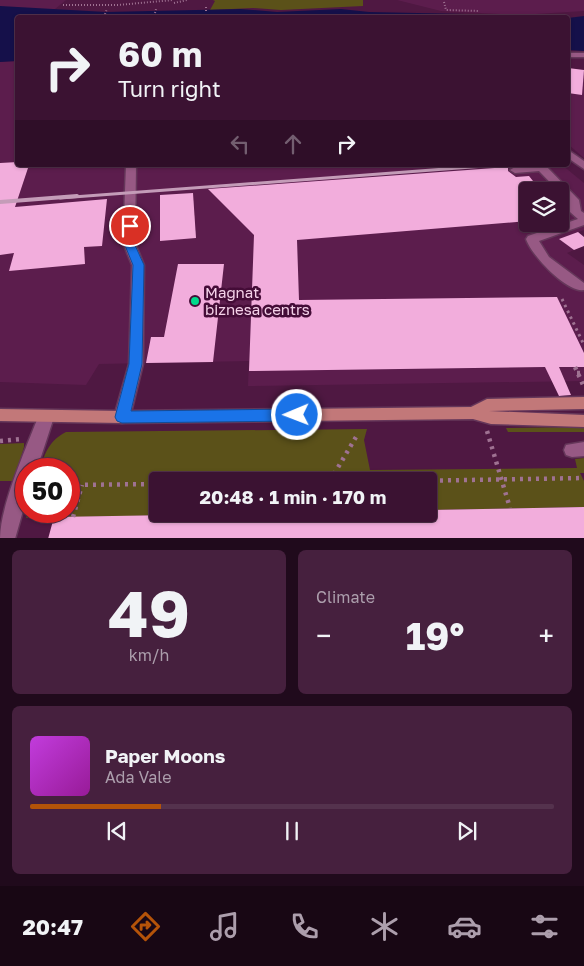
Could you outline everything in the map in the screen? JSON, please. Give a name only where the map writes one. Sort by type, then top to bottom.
[{"type":"main road","points":[[473,413],[487,405],[584,404]]},
{"type":"main road","points":[[0,415],[122,417],[473,413],[491,418],[584,421]]},
{"type":"street","points":[[570,55],[584,55]]},
{"type":"street","points":[[570,155],[584,166]]},
{"type":"street","points":[[122,417],[136,364],[138,265],[129,243],[131,167]]},
{"type":"street","points":[[515,170],[542,168],[575,202],[576,212],[584,220],[532,239],[533,246],[545,259],[581,287]]},
{"type":"street","points":[[32,458],[46,417]]},
{"type":"street","points":[[5,538],[15,507]]},
{"type":"path","points":[[63,5],[118,5],[173,0]]},
{"type":"path","points":[[174,3],[187,0]]},
{"type":"path","points":[[444,2],[446,10],[479,11]]},
{"type":"path","points":[[206,7],[206,12]]},
{"type":"path","points":[[105,14],[106,9]]},
{"type":"path","points":[[155,13],[156,9]]},
{"type":"path","points":[[466,10],[467,15]]},
{"type":"path","points":[[562,299],[584,345]]},
{"type":"path","points":[[575,367],[584,387]]},
{"type":"path","points":[[577,373],[584,373]]},
{"type":"path","points":[[487,431],[510,508]]},
{"type":"path","points":[[335,472],[356,437]]},
{"type":"path","points":[[0,440],[23,439]]},
{"type":"path","points":[[437,480],[584,478]]},
{"type":"path","points":[[80,493],[82,485],[149,484]]},
{"type":"shaded area","points":[[0,0],[66,0],[55,9],[48,10],[0,7]]},
{"type":"shaded area","points":[[213,0],[363,0],[363,6],[281,10],[253,8],[210,10],[215,1]]},
{"type":"shaded area","points":[[397,0],[584,0],[584,11],[520,15],[441,11]]},
{"type":"shaded area","points":[[0,6],[106,12],[241,9],[277,12],[341,9],[369,12],[465,14],[15,15],[15,61],[0,62]]},
{"type":"shaded area","points":[[584,16],[584,51],[570,50],[570,18]]},
{"type":"shaded area","points":[[15,61],[15,167],[564,167],[584,183],[584,230],[560,239],[574,250],[567,253],[584,265],[584,381],[248,386],[249,361],[99,364],[86,385],[0,382],[0,62]]},
{"type":"shaded area","points":[[570,68],[584,70],[584,158],[570,146]]},
{"type":"shaded area","points":[[584,427],[584,432],[508,432],[506,428]]},
{"type":"shaded area","points":[[367,429],[364,440],[370,470],[577,468],[575,459],[584,458],[584,473],[580,473],[584,481],[584,507],[437,510],[437,472],[149,472],[149,516],[80,517],[80,458],[44,458],[52,443],[66,432]]},
{"type":"shaded area","points":[[24,443],[21,458],[15,458],[14,481],[0,481],[0,444]]},
{"type":"building","points":[[570,68],[584,70],[582,95],[570,93]]},
{"type":"building","points":[[15,162],[15,167],[28,167],[15,207],[107,199],[102,246],[84,247],[85,264],[9,271],[14,253],[0,255],[0,163]]},
{"type":"building","points":[[508,167],[508,171],[516,177],[529,176],[534,182],[519,182],[519,222],[297,240],[299,300],[557,297],[584,353],[584,367],[559,367],[571,395],[559,396],[545,367],[249,371],[254,235],[208,189]]},
{"type":"building","points":[[193,193],[196,238],[160,241],[160,195]]},
{"type":"building","points":[[578,232],[584,237],[584,246],[574,250],[559,239]]},
{"type":"building","name":"Magnat biznesa centrs","points":[[178,264],[224,264],[213,362],[146,363],[151,337],[164,337]]},
{"type":"building","points":[[584,507],[584,538],[48,538],[52,523],[80,523],[80,517],[149,515],[149,522],[437,522],[437,510]]},
{"type":"railway","points":[[60,198],[471,167]]},
{"type":"railway","points":[[0,202],[77,196]]},
{"type":"place","name":"Magnat biznesa centrs","points":[[195,301]]},
{"type":"route","points":[[130,226],[129,243],[138,265],[136,364],[122,417],[297,415]]}]
